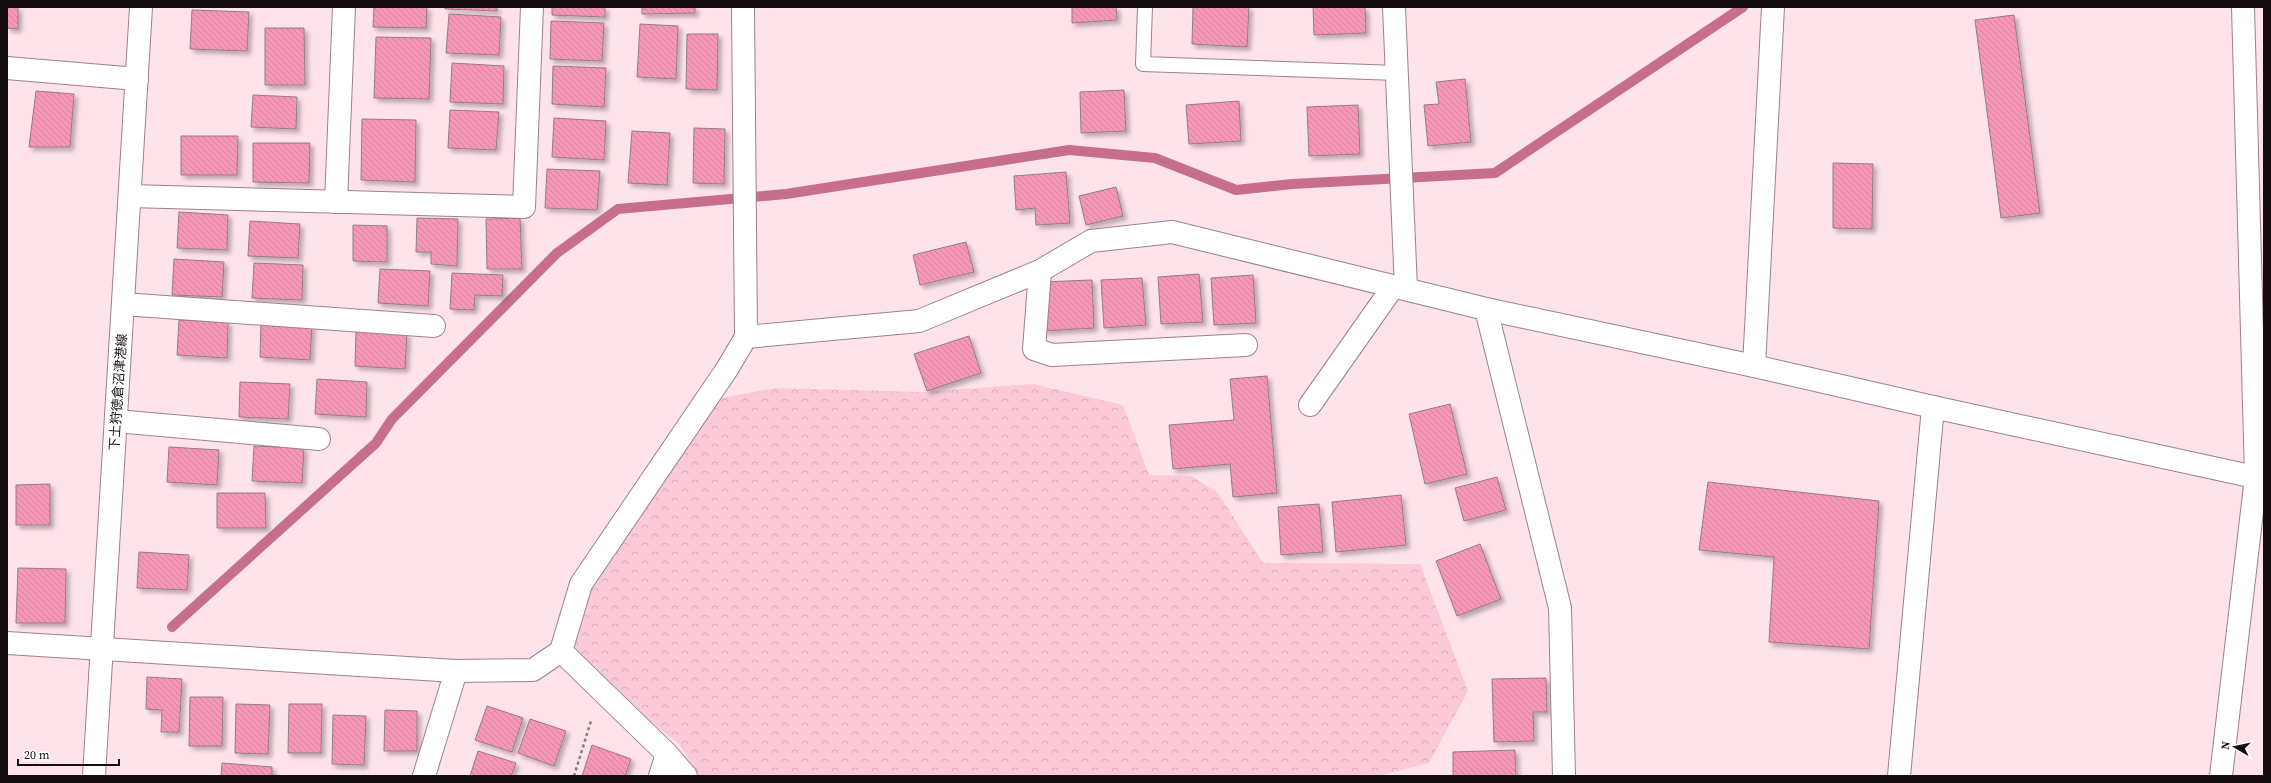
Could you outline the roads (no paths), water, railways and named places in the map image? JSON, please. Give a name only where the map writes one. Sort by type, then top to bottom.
[{"type":"street","name":"下土狩徳倉沼津港線","points":[[94,776],[141,7]]},
{"type":"street","points":[[336,202],[344,7]]},
{"type":"street","points":[[130,196],[524,207],[532,7]]},
{"type":"street","points":[[7,643],[456,671],[533,670],[561,652],[581,584],[746,337],[743,7]]},
{"type":"street","points":[[1310,405],[1399,288],[1397,73],[1394,7]]},
{"type":"street","points":[[1754,366],[1773,7]]},
{"type":"street","points":[[2221,776],[2260,478],[2243,7]]},
{"type":"street","points":[[7,68],[137,79]]},
{"type":"street","points":[[746,337],[919,321],[1040,271],[1091,241],[1172,232],[1486,309],[1754,366],[1932,407],[2260,478]]},
{"type":"street","points":[[1040,271],[1034,349],[1052,354],[1246,345]]},
{"type":"street","points":[[123,304],[434,326]]},
{"type":"street","points":[[1486,309],[1560,608],[1564,776]]},
{"type":"street","points":[[1899,776],[1932,407]]},
{"type":"street","points":[[116,422],[319,439]]},
{"type":"street","points":[[561,652],[667,754],[686,776]]},
{"type":"street","points":[[424,776],[456,671]]},
{"type":"street","points":[[660,776],[667,754]]},
{"type":"lane","points":[[1145,7],[1143,64],[1397,73]]},
{"type":"waterway","points":[[172,627],[376,443],[392,419],[557,253],[618,209],[786,194],[1069,150],[1155,158],[1236,190],[1292,184],[1495,173],[1743,7]]}]
